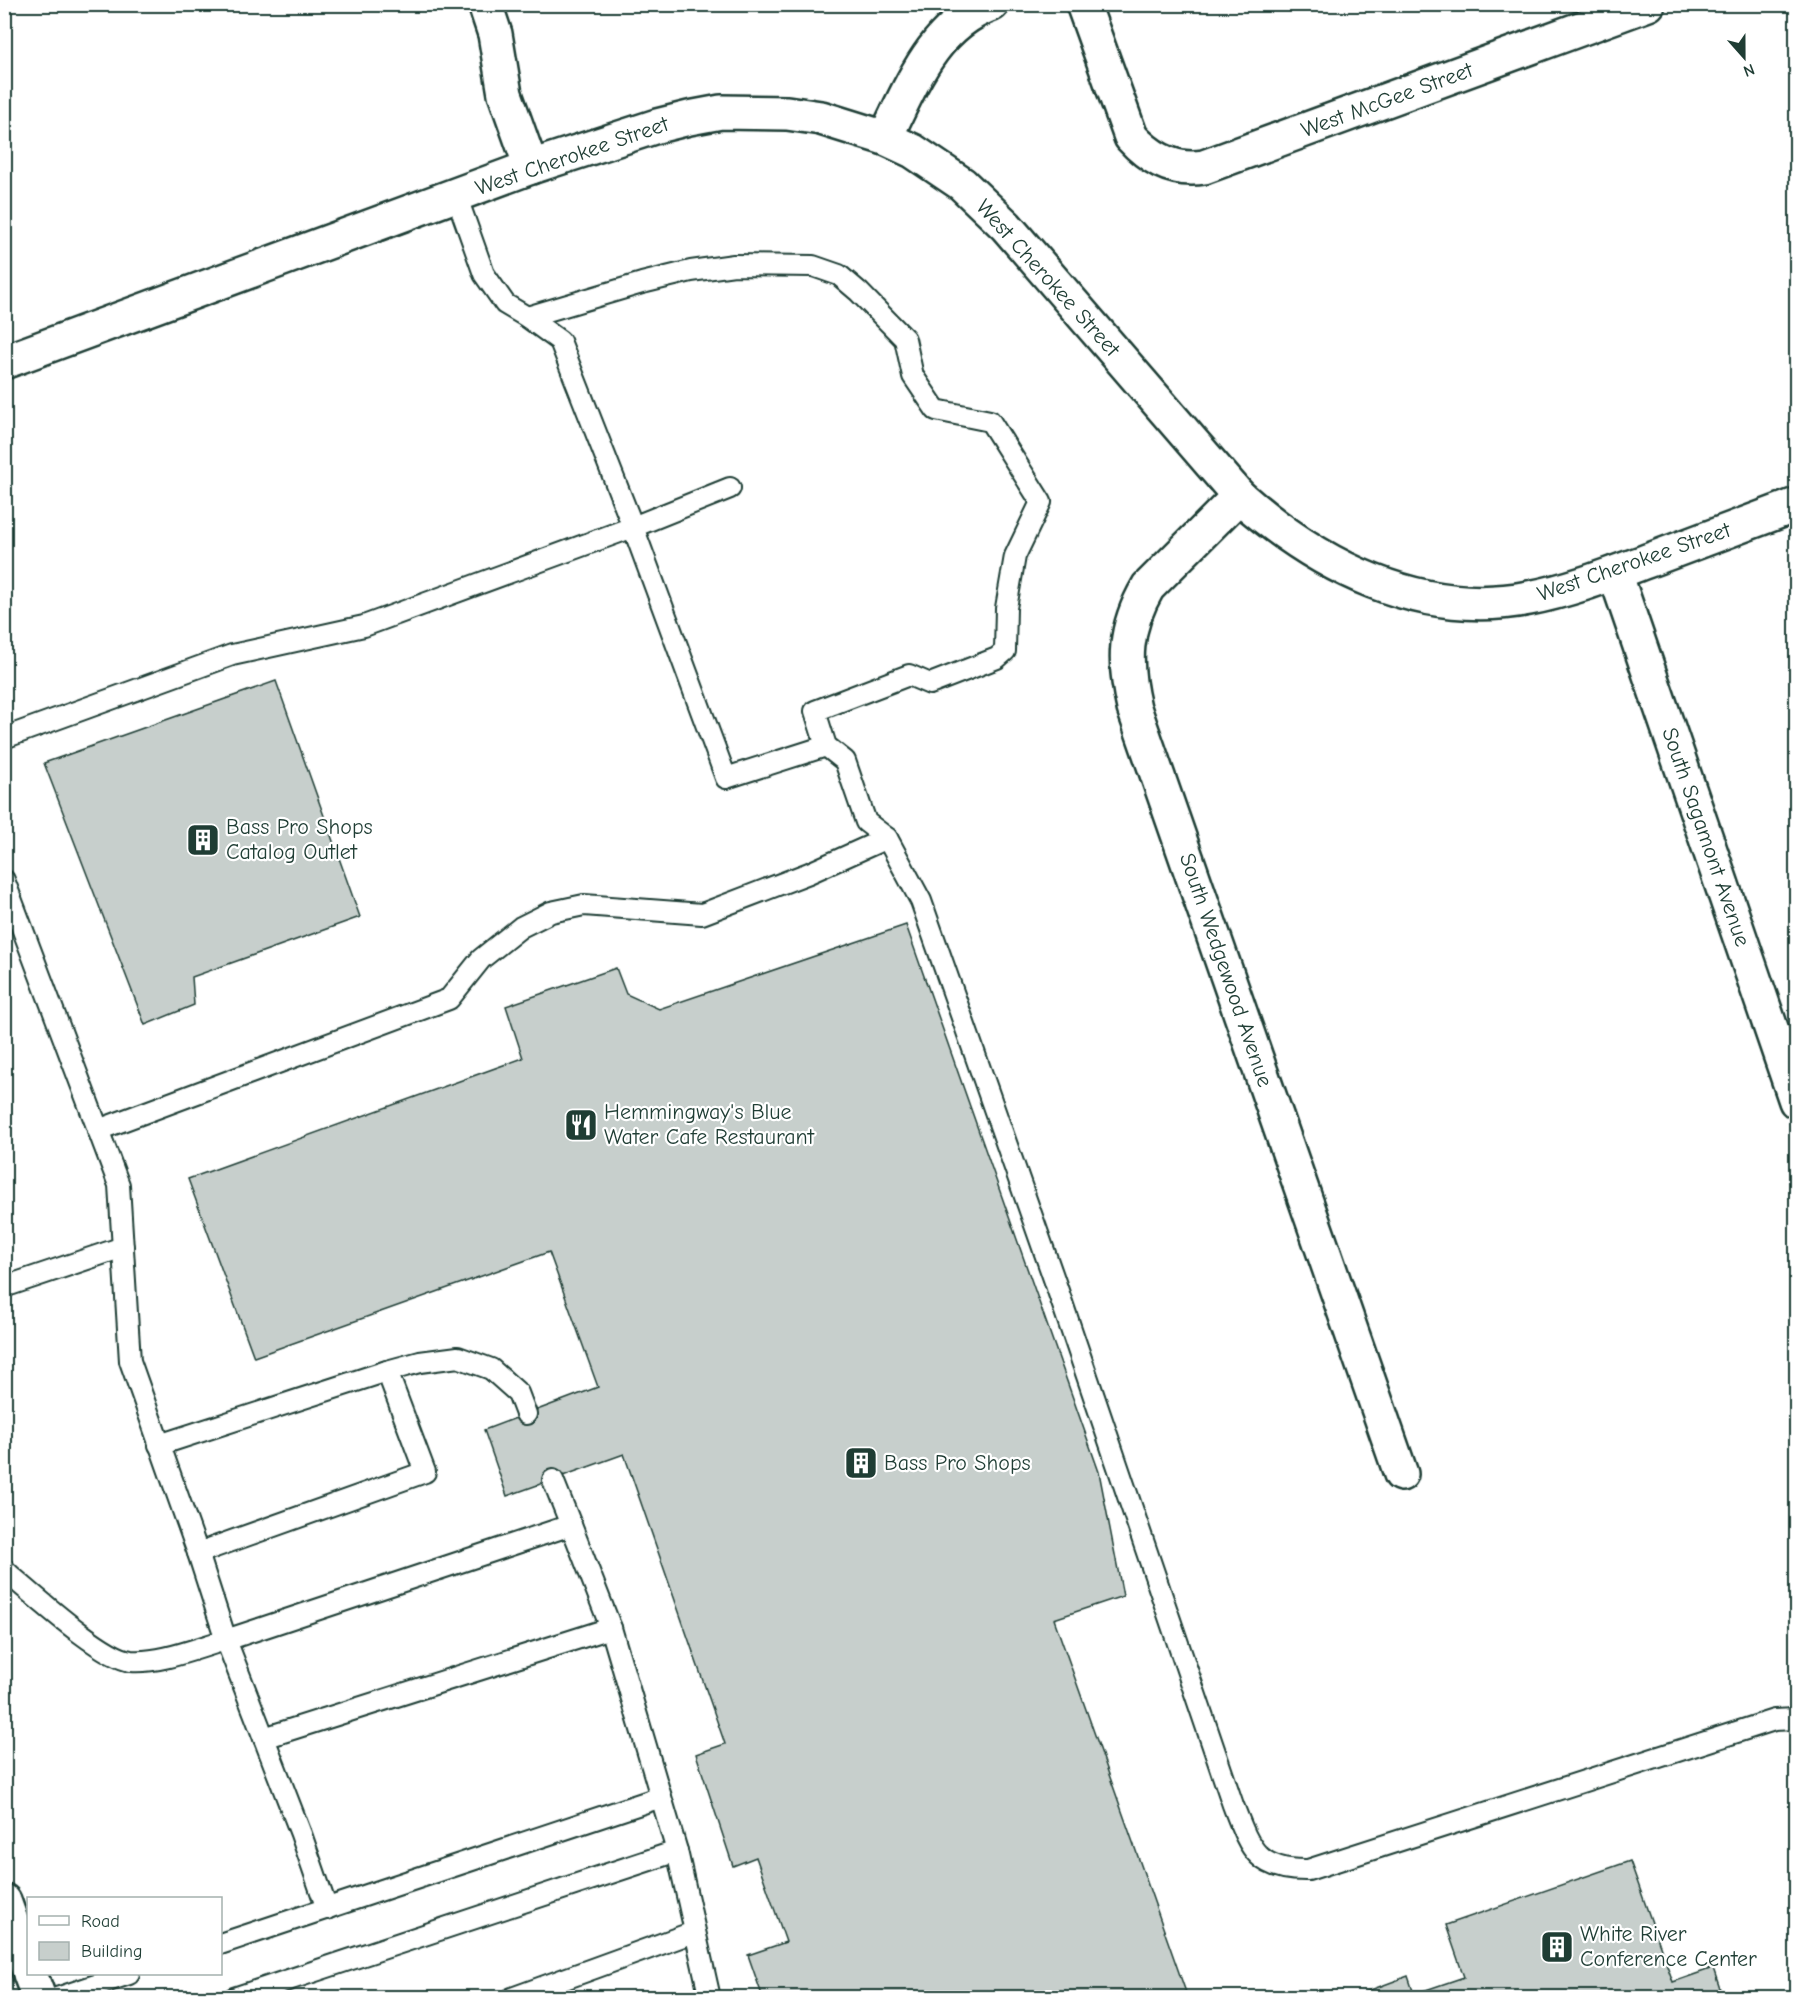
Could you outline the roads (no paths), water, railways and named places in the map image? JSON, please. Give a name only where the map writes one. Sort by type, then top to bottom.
[{"type":"street","points":[[485,4],[495,34],[505,94],[531,167]]},
{"type":"street","points":[[885,138],[934,46],[950,29],[968,16],[992,4]]},
{"type":"street","name":"West McGee Street","points":[[1083,4],[1131,137],[1149,154],[1171,166],[1193,169],[1204,167],[1648,4]]},
{"type":"street","name":"West Cherokee Street","points":[[4,362],[531,167],[657,126],[721,112],[787,113],[832,121],[885,138],[938,166],[962,184],[992,211],[1239,496],[1275,527],[1329,562],[1373,582],[1429,597],[1462,601],[1495,602],[1528,598],[1559,591],[1615,573],[1797,505]]},
{"type":"street","name":"South Wedgewood Avenue","points":[[1239,496],[1148,587],[1131,622],[1126,664],[1129,686],[1141,728],[1401,1474]]},
{"type":"street","name":"South Sagamont Avenue","points":[[1615,573],[1797,1101]]},
{"type":"street","points":[[4,1900],[27,1965]]},
{"type":"street","points":[[30,1975],[39,1998]]},
{"type":"lane","points":[[456,195],[484,274],[505,304],[560,341],[633,527],[726,778],[826,746]]},
{"type":"lane","points":[[527,317],[642,283],[691,271],[734,265],[813,266],[839,275],[905,339],[913,376],[936,410],[990,421],[1041,502],[1015,556],[1006,608],[1005,651],[997,658],[930,684],[909,675],[815,711],[826,746],[845,761],[866,822],[887,838],[921,901],[1054,1280],[1233,1805],[1242,1828],[1259,1856],[1278,1868],[1308,1870],[1774,1720],[1797,1719]]},
{"type":"lane","points":[[4,738],[232,655],[364,626],[633,527],[730,488]]},
{"type":"lane","points":[[98,1130],[449,999],[481,959],[521,927],[551,912],[584,905],[702,914],[818,869],[887,838]]},
{"type":"lane","points":[[4,880],[119,1185],[130,1361],[198,1553],[226,1640],[327,1909]]},
{"type":"lane","points":[[4,1287],[123,1247]]},
{"type":"lane","points":[[159,1445],[387,1371],[420,1362],[458,1357],[491,1369],[518,1393],[526,1414]]},
{"type":"lane","points":[[198,1553],[425,1472],[387,1371]]},
{"type":"lane","points":[[553,1480],[612,1628],[677,1851],[710,1998]]},
{"type":"lane","points":[[4,1569],[104,1651],[128,1661],[148,1661],[226,1640],[571,1525]]},
{"type":"lane","points":[[264,1738],[612,1628]]},
{"type":"lane","points":[[222,1943],[661,1797]]},
{"type":"lane","points":[[234,1998],[677,1851]]},
{"type":"lane","points":[[512,1998],[694,1932]]},
{"type":"lane","points":[[57,1998],[126,1975]]},
{"type":"place","name":"Bass Pro Shops Catalog Outlet","points":[[203,840]]},
{"type":"place","name":"Hemmingway's Blue Water Cafe Restaurant","points":[[581,1125]]},
{"type":"place","name":"Bass Pro Shops","points":[[861,1463]]},
{"type":"place","name":"White River Conference Center","points":[[1557,1947]]}]
